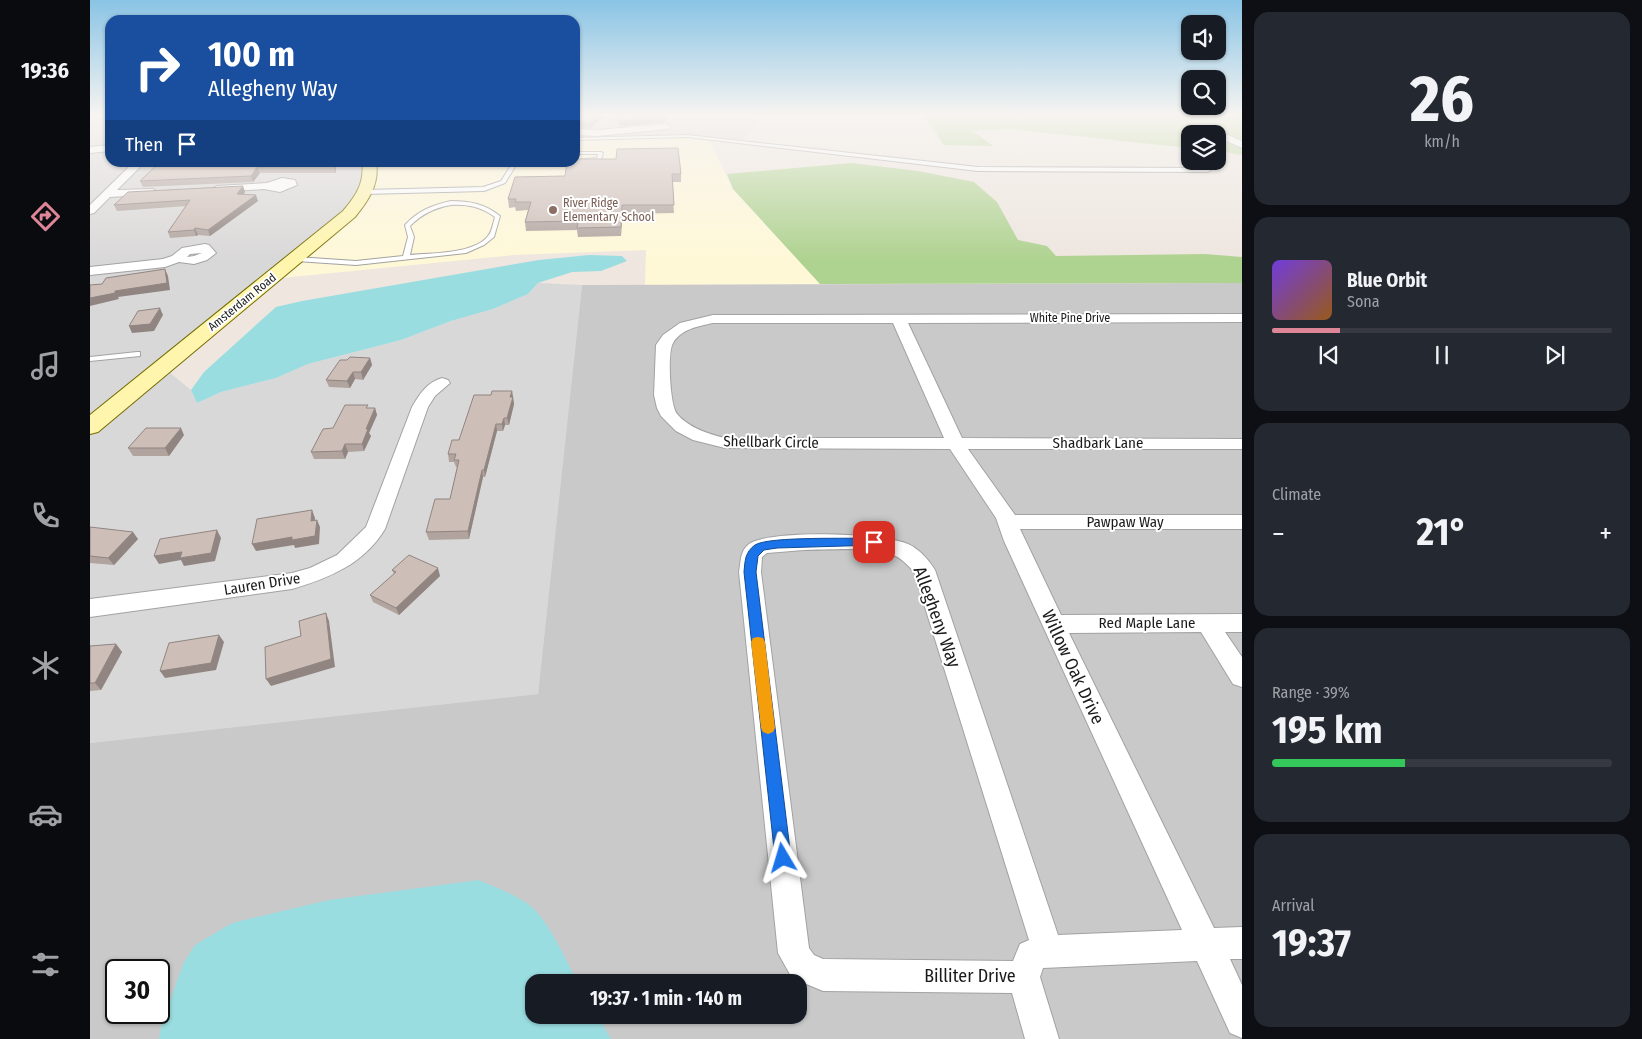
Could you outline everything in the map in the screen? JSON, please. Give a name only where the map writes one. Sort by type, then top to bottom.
[{"type":"main road","name":"Amsterdam Road","points":[[90,427],[349,214],[364,192],[370,177],[369,167]]},
{"type":"street","points":[[90,211],[135,167]]},
{"type":"street","points":[[202,190],[268,186]]},
{"type":"street","points":[[108,194],[164,192]]},
{"type":"street","points":[[90,271],[166,262],[179,258]]},
{"type":"street","name":"Shellbark Circle","points":[[898,318],[719,318],[690,323],[674,332],[664,345],[664,406],[669,414],[684,428],[709,440],[724,443],[954,443]]},
{"type":"street","name":"White Pine Drive","points":[[898,318],[1242,318]]},
{"type":"street","name":"Willow Oak Drive","points":[[898,318],[954,443],[1008,522],[1014,541],[1052,624],[1242,1021]]},
{"type":"street","name":"Lauren Drive","points":[[90,608],[292,581],[317,574],[344,560],[354,552],[374,529],[420,407],[429,393],[442,382]]},
{"type":"street","name":"Shadbark Lane","points":[[954,443],[1242,444]]},
{"type":"street","name":"Pawpaw Way","points":[[1008,522],[1242,522]]},
{"type":"street","name":"Allegheny Way","points":[[803,967],[794,953],[750,572],[752,554],[760,547],[777,544],[874,542],[892,546],[912,554],[924,570],[1048,951]]},
{"type":"street","points":[[1207,623],[1242,677]]},
{"type":"street","name":"Red Maple Lane","points":[[1052,624],[1242,623]]},
{"type":"street","name":"Billiter Drive","points":[[803,967],[823,975],[1024,977],[1031,955],[1048,951],[1205,943],[1242,943]]},
{"type":"street","points":[[1024,977],[1042,1039]]},
{"type":"lane","points":[[930,163],[978,169],[1181,170]]},
{"type":"lane","points":[[364,192],[484,189],[503,182],[513,167]]},
{"type":"lane","points":[[296,258],[356,263],[466,251],[482,244],[492,236],[498,216],[481,204],[467,203],[432,208],[419,213],[407,226],[411,237],[406,257]]},
{"type":"lane","points":[[90,358],[138,354]]},
{"type":"shaded area","points":[[90,163],[105,163],[105,167],[368,167],[362,198],[163,367],[191,390],[197,403],[221,392],[276,378],[308,364],[401,340],[451,321],[493,309],[528,294],[538,283],[582,285],[538,694],[90,743]]},
{"type":"shaded area","name":"River Ridge Elementary School","points":[[580,163],[720,163],[733,189],[820,284],[645,285],[646,250],[514,255],[271,279],[349,214],[367,167],[580,167]]},
{"type":"shaded area","points":[[1242,283],[1242,1039],[90,1039],[90,743],[538,694],[582,285]]},
{"type":"green space","points":[[855,163],[918,171],[974,182],[997,202],[1018,240],[1047,246],[1056,256],[1205,254],[1242,257],[1242,283],[820,284],[733,189],[727,174]]},
{"type":"water","points":[[589,255],[622,256],[627,261],[601,271],[572,272],[538,283],[528,294],[493,309],[451,321],[401,340],[308,364],[276,378],[221,392],[197,403],[191,390],[204,372],[276,307],[539,260]]},
{"type":"water","points":[[479,880],[516,896],[534,909],[541,917],[574,974],[525,974],[525,1024],[602,1024],[611,1039],[159,1039],[162,1024],[170,1024],[170,1001],[183,964],[195,945],[232,923],[329,900]]},
{"type":"building","name":"River Ridge Elementary School","points":[[580,163],[680,163],[681,174],[672,174],[674,205],[622,205],[621,227],[577,228],[578,221],[525,222],[531,202],[515,202],[516,199],[508,199],[515,177],[565,176],[566,167],[580,167]]},
{"type":"building","points":[[155,167],[257,167],[251,176],[140,181]]},
{"type":"building","points":[[243,186],[237,194],[256,195],[208,230],[195,228],[194,230],[168,232],[190,200],[114,205],[128,192]]},
{"type":"building","points":[[165,269],[167,283],[115,291],[115,293],[90,298],[90,285],[102,284],[106,278]]},
{"type":"building","points":[[160,308],[150,324],[129,326],[138,311]]},
{"type":"building","points":[[350,357],[370,358],[361,372],[353,372],[347,381],[326,380],[340,360],[347,360]]},
{"type":"building","points":[[492,391],[512,391],[510,397],[513,397],[507,418],[504,418],[502,424],[496,424],[484,470],[482,470],[468,531],[426,532],[435,499],[450,499],[459,460],[454,460],[456,454],[448,454],[452,440],[459,440],[474,395],[491,395]]},
{"type":"building","points":[[345,405],[368,405],[366,408],[375,408],[362,444],[345,444],[342,451],[311,452],[323,429],[333,428]]},
{"type":"building","points":[[146,428],[181,428],[165,448],[128,448]]},
{"type":"building","points":[[312,510],[311,521],[317,520],[315,536],[292,540],[292,537],[252,544],[257,519]]},
{"type":"building","points":[[90,527],[133,532],[108,558],[90,556]]},
{"type":"building","points":[[217,530],[211,553],[180,558],[182,552],[154,556],[160,539]]},
{"type":"building","points":[[409,555],[438,568],[396,608],[370,595],[396,572],[392,570]]},
{"type":"building","points":[[326,613],[331,659],[266,679],[265,647],[301,636],[299,621]]},
{"type":"building","points":[[219,635],[211,663],[160,671],[169,643]]},
{"type":"building","points":[[116,644],[95,683],[90,683],[90,646]]},
{"type":"slow traffic","points":[[758,642],[768,728]]},
{"type":"place","name":"River Ridge Elementary School","points":[[553,210]]},
{"type":"route","points":[[783,858],[750,572],[752,554],[760,547],[777,544],[874,542]]}]
